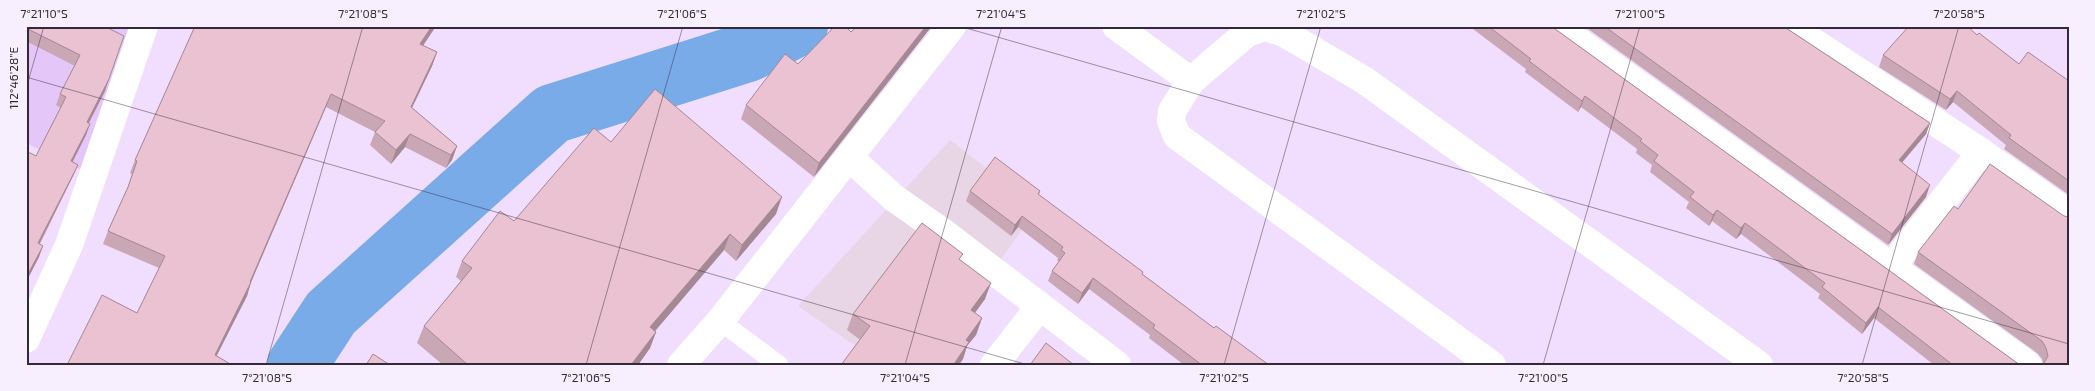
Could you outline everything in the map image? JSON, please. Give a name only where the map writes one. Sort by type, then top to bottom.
[{"type":"street","points":[[681,365],[855,163],[952,26]]},
{"type":"street","points":[[1116,26],[1191,81]]},
{"type":"street","points":[[1558,26],[2028,365]]},
{"type":"street","points":[[1789,26],[1981,152],[2069,214]]},
{"type":"street","points":[[1492,365],[1177,136],[1170,121],[1172,111],[1191,81],[1248,33],[1265,28],[1284,33],[1364,80],[1759,365]]},
{"type":"street","points":[[26,339],[69,245],[138,29]]},
{"type":"street","points":[[1892,266],[1981,152]]},
{"type":"street","points":[[855,163],[894,198],[1118,365]]},
{"type":"street","points":[[994,365],[1040,306]]},
{"type":"lane","points":[[720,321],[779,365]]},
{"type":"shaded area","points":[[26,26],[144,26],[92,175],[26,143]]},
{"type":"shaded area","points":[[950,140],[1038,208],[980,288],[877,361],[798,306]]},
{"type":"building","points":[[26,26],[104,26],[124,36],[109,79],[87,122],[90,124],[71,161],[78,165],[38,243],[43,246],[28,274],[26,273],[26,151],[36,156],[66,97],[60,94],[80,55],[26,28]]},
{"type":"building","points":[[195,26],[432,26],[420,44],[437,52],[411,107],[457,146],[451,155],[410,134],[396,150],[375,132],[385,121],[331,94],[251,282],[215,355],[232,365],[67,365],[102,295],[137,313],[165,256],[108,231],[128,187],[137,161],[135,160]]},
{"type":"building","points":[[835,26],[845,26],[851,32],[857,26],[889,26],[891,28],[893,26],[926,26],[819,163],[746,105],[785,54],[798,64]]},
{"type":"building","points":[[1488,26],[1551,26],[2020,365],[1953,365],[1878,307],[1866,323],[1822,287],[1825,283],[1745,223],[1741,228],[1717,210],[1713,215],[1690,197],[1694,192],[1654,161],[1658,155],[1640,141],[1642,139],[1585,96],[1582,101],[1529,61],[1531,59]]},
{"type":"building","points":[[1604,26],[1783,26],[1930,123],[1899,160],[1930,185],[1892,234]]},
{"type":"building","points":[[1909,26],[1967,26],[2019,64],[2028,52],[2069,81],[2069,181],[2009,138],[2011,135],[1957,91],[1950,99],[1883,55]]},
{"type":"building","points":[[655,89],[782,197],[742,245],[730,234],[650,327],[656,332],[631,365],[468,365],[424,326],[472,268],[462,261],[500,211],[514,221],[594,128],[611,142]]},
{"type":"building","points":[[995,157],[1040,191],[1038,194],[1143,272],[1142,274],[1214,328],[1216,326],[1269,365],[1202,365],[1153,328],[1155,325],[1093,278],[1082,293],[1052,271],[1065,253],[1061,250],[1063,247],[1022,216],[1015,225],[970,191]]},
{"type":"building","points":[[1990,164],[2064,216],[2069,217],[2069,365],[2043,365],[2048,356],[2042,341],[1918,252],[1954,206],[1958,209]]},
{"type":"building","points":[[922,223],[963,254],[959,259],[991,283],[971,310],[982,318],[966,340],[969,342],[955,365],[841,365],[870,326],[853,314]]},
{"type":"building","points":[[1046,343],[1074,365],[1030,365]]},
{"type":"building","points":[[373,354],[390,365],[366,365]]},
{"type":"waterway","points":[[297,365],[331,313],[552,114],[748,52],[798,26]]}]
